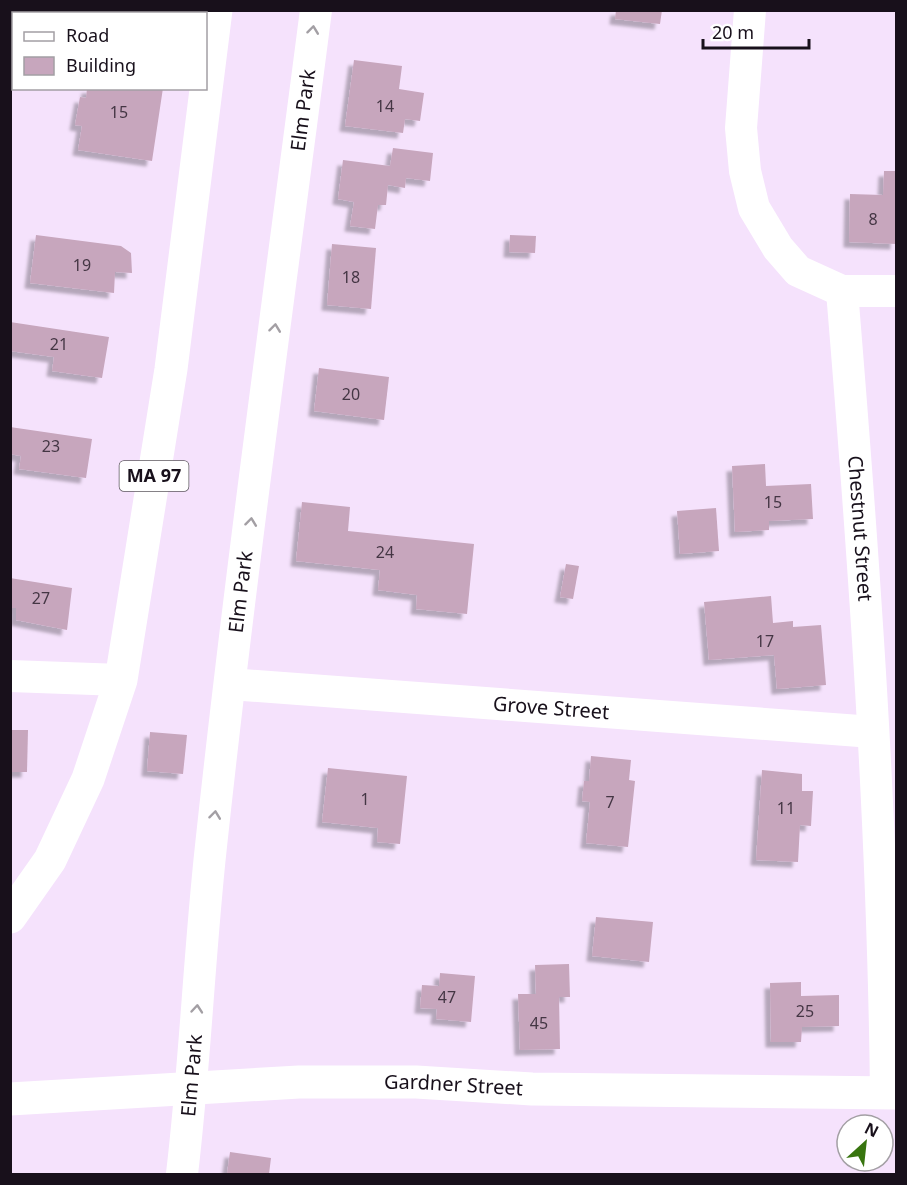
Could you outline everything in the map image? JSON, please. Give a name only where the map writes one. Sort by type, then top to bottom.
[{"type":"main road","name":"MA 97","points":[[207,82],[216,10]]},
{"type":"main road","name":"MA 97","points":[[10,917],[50,860],[88,779],[121,680],[171,369],[206,90]]},
{"type":"main road","name":"Gardner Street","points":[[10,1099],[299,1082],[416,1082],[532,1089],[891,1093]]},
{"type":"street","name":"Elm Park","points":[[182,1174],[192,1088],[193,1050],[211,848],[316,10]]},
{"type":"street","points":[[750,10],[741,128],[745,171],[754,208],[777,248],[798,271],[842,291],[897,291]]},
{"type":"street","name":"Chestnut Street","points":[[842,291],[862,539],[885,932],[891,1093]]},
{"type":"street","points":[[10,676],[121,680]]},
{"type":"street","name":"Grove Street","points":[[230,684],[873,732]]},
{"type":"building","points":[[130,10],[165,10],[164,12],[130,12]]},
{"type":"building","points":[[616,10],[662,10],[660,24],[615,19]]},
{"type":"building","points":[[354,60],[402,66],[399,89],[424,93],[420,121],[405,119],[403,133],[345,126]]},
{"type":"building","points":[[87,90],[163,90],[152,161],[78,150],[82,126],[75,125],[80,97],[86,98]]},
{"type":"building","points":[[393,148],[433,153],[430,181],[406,178],[405,188],[388,185],[386,205],[378,205],[375,229],[350,226],[354,202],[338,199],[343,160],[390,166]]},
{"type":"building","points":[[884,171],[896,171],[896,244],[849,242],[850,194],[883,195]]},
{"type":"building","points":[[36,235],[121,246],[131,253],[132,273],[115,272],[114,293],[30,283]]},
{"type":"building","points":[[510,235],[536,236],[535,253],[509,252]]},
{"type":"building","points":[[332,244],[376,248],[371,309],[327,305]]},
{"type":"building","points":[[10,322],[109,337],[102,378],[52,371],[54,357],[10,351]]},
{"type":"building","points":[[319,368],[389,377],[384,420],[314,411]]},
{"type":"building","points":[[10,427],[92,439],[86,478],[19,469],[21,456],[10,454]]},
{"type":"building","points":[[765,464],[766,486],[811,484],[813,519],[769,521],[769,530],[735,532],[732,466]]},
{"type":"building","points":[[302,502],[350,507],[348,531],[474,544],[467,614],[416,609],[417,595],[378,590],[380,570],[296,561]]},
{"type":"building","points":[[716,508],[719,551],[680,554],[677,511]]},
{"type":"building","points":[[566,564],[579,566],[573,599],[560,597]]},
{"type":"building","points":[[10,578],[72,588],[67,630],[16,620],[16,608],[10,608]]},
{"type":"building","points":[[771,596],[773,623],[793,621],[793,627],[821,625],[826,685],[777,689],[774,655],[709,660],[704,602]]},
{"type":"building","points":[[10,730],[28,730],[27,772],[10,772]]},
{"type":"building","points":[[150,732],[187,735],[183,774],[147,771]]},
{"type":"building","points":[[591,756],[631,760],[629,780],[635,781],[628,847],[586,843],[590,802],[582,801],[584,781],[589,781]]},
{"type":"building","points":[[328,768],[407,776],[400,844],[377,842],[378,828],[322,822]]},
{"type":"building","points":[[762,770],[802,774],[802,791],[813,791],[811,826],[800,825],[798,862],[756,860]]},
{"type":"building","points":[[596,917],[653,922],[649,962],[592,956]]},
{"type":"building","points":[[569,964],[570,997],[559,997],[560,1049],[520,1050],[518,994],[536,994],[535,965]]},
{"type":"building","points":[[440,973],[475,976],[471,1022],[436,1019],[437,1009],[420,1008],[422,985],[439,986]]},
{"type":"building","points":[[801,982],[801,996],[839,995],[839,1026],[802,1027],[801,1042],[771,1042],[770,983]]},
{"type":"building","points":[[230,1152],[271,1158],[269,1174],[227,1174]]}]
